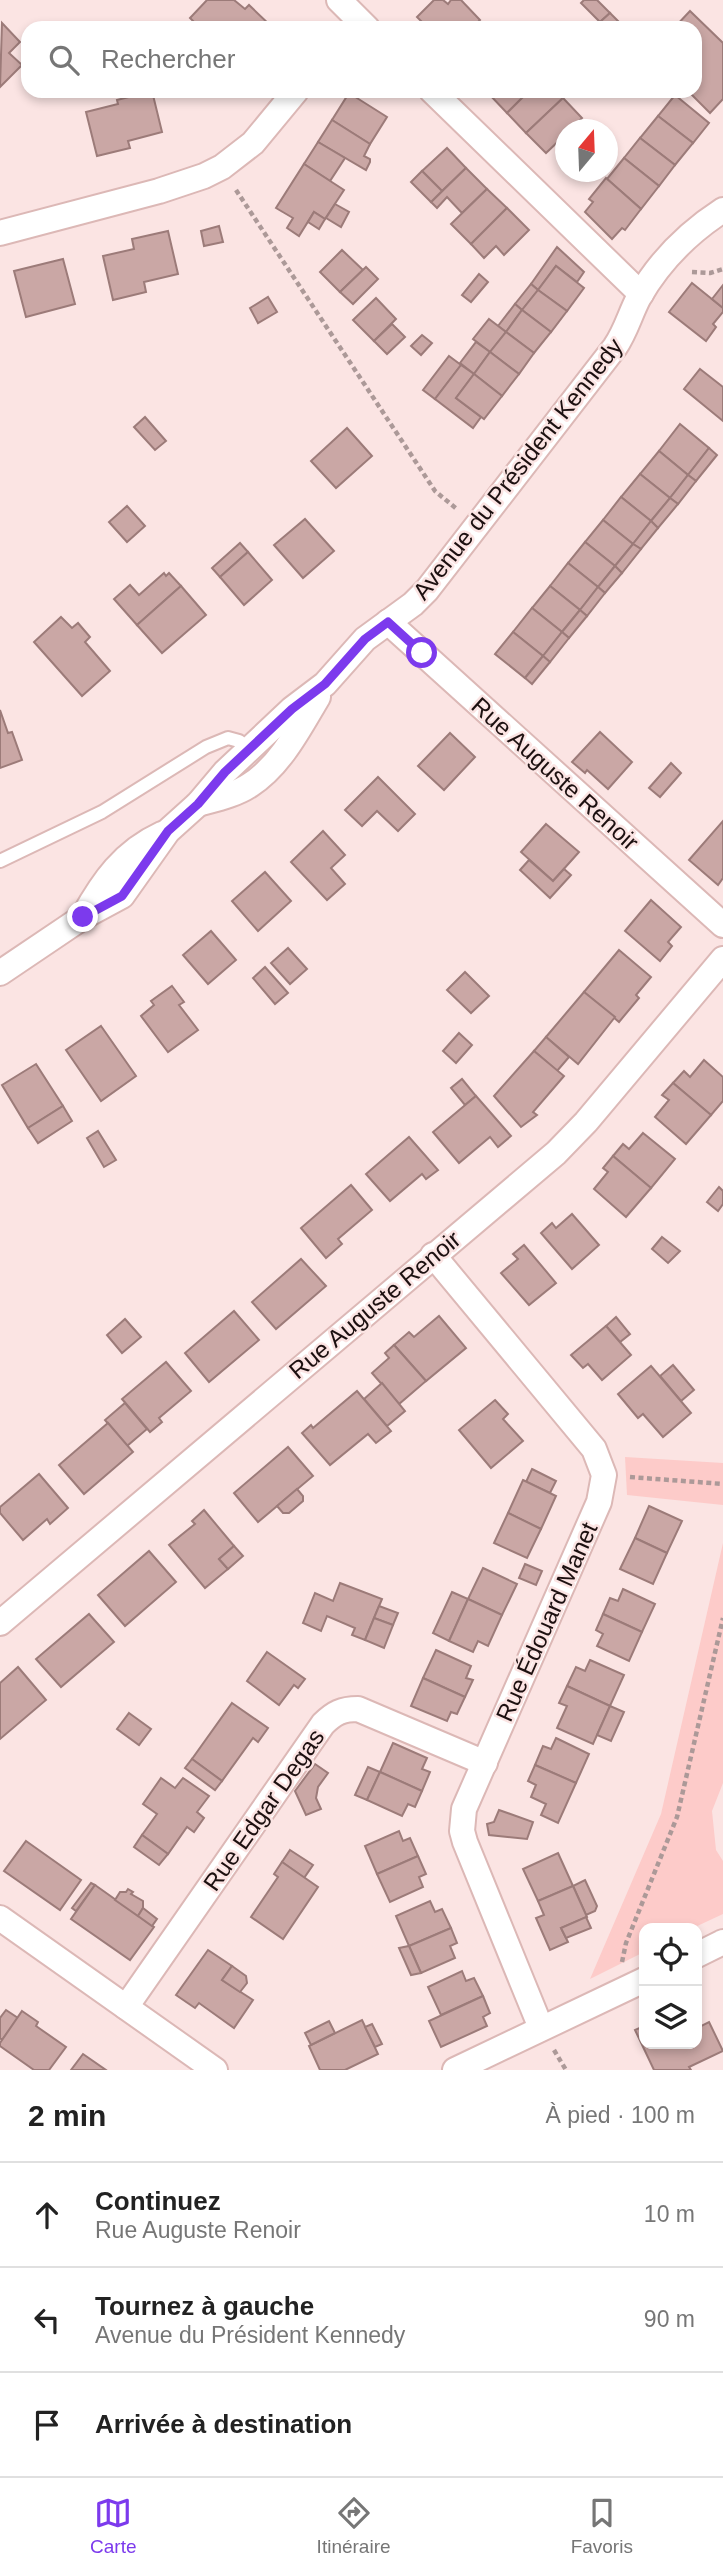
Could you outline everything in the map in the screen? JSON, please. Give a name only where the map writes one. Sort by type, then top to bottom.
[{"type":"street","points":[[342,9],[358,21]]},
{"type":"street","points":[[0,233],[186,183],[222,167],[253,143],[290,98]]},
{"type":"street","points":[[439,98],[641,294]]},
{"type":"street","name":"Avenue du Président Kennedy","points":[[198,804],[228,796],[250,785],[264,773],[290,742],[325,684],[365,639],[407,609],[427,590],[620,339],[641,294],[665,260],[721,206]]},
{"type":"street","name":"Rue Auguste Renoir","points":[[388,622],[723,925]]},
{"type":"street","name":"Avenue du Président Kennedy","points":[[0,973],[83,917],[100,886],[125,857],[145,842],[168,831],[198,804],[249,749],[292,709],[325,684]]},
{"type":"street","name":"Rue Auguste Renoir","points":[[0,1623],[571,1139],[723,959]]},
{"type":"street","points":[[433,1255],[594,1449],[604,1475]]},
{"type":"street","name":"Rue Édouard Manet","points":[[541,2028],[462,1831],[464,1809],[599,1502],[604,1475]]},
{"type":"street","name":"Rue Edgar Degas","points":[[126,2007],[323,1724],[333,1714],[344,1709],[358,1709],[485,1763]]},
{"type":"street","points":[[0,1918],[215,2070]]},
{"type":"street","points":[[702,1952],[723,1942]]},
{"type":"street","points":[[455,2070],[639,1982]]},
{"type":"lane","points":[[0,861],[102,812],[206,747],[228,738],[239,741],[249,749]]},
{"type":"path","points":[[222,167],[249,212],[435,491],[477,527]]},
{"type":"path","points":[[604,1475],[723,1485]]},
{"type":"path","points":[[621,1991],[626,1943],[677,1817],[723,1618]]},
{"type":"shaded area","points":[[625,1457],[723,1463],[723,1505],[627,1495]]},
{"type":"shaded area","points":[[723,1543],[723,1783],[712,1811],[716,1850],[723,1861],[723,1914],[702,1924],[639,1923],[639,1954],[590,1979],[661,1814]]},
{"type":"building","points":[[207,0],[234,0],[245,9],[249,5],[266,21],[193,21],[190,18]]},
{"type":"building","points":[[434,0],[443,0],[448,4],[451,0],[461,0],[480,20],[421,21],[417,17]]},
{"type":"building","points":[[584,0],[597,0],[610,13],[599,21],[581,3]]},
{"type":"building","points":[[690,11],[700,21],[681,21]]},
{"type":"building","points":[[610,13],[618,21],[601,21]]},
{"type":"building","points":[[2,23],[20,42],[9,53],[21,66],[0,87]]},
{"type":"building","points":[[702,23],[723,43],[723,99],[710,113],[695,98],[702,98]]},
{"type":"building","points":[[154,98],[162,132],[128,141],[130,148],[97,156],[86,112],[118,104],[117,100]]},
{"type":"building","points":[[346,98],[357,98],[387,117],[370,144],[332,120]]},
{"type":"building","points":[[493,98],[522,98],[507,113]]},
{"type":"building","points":[[522,98],[563,98],[526,133],[507,113]]},
{"type":"building","points":[[563,98],[582,118],[555,119],[555,144],[546,153],[526,133]]},
{"type":"building","points":[[673,98],[679,98],[709,123],[693,143],[658,116]]},
{"type":"building","points":[[658,116],[693,143],[675,165],[640,138]]},
{"type":"building","points":[[332,120],[370,144],[364,156],[370,159],[366,170],[318,142]]},
{"type":"building","points":[[640,138],[675,165],[659,186],[624,158]]},
{"type":"building","points":[[318,142],[345,158],[330,181],[304,164]]},
{"type":"building","points":[[447,148],[466,168],[442,191],[422,171]]},
{"type":"building","points":[[624,158],[659,186],[641,209],[610,182],[618,182],[618,165]]},
{"type":"building","points":[[304,164],[344,190],[325,219],[314,212],[299,236],[287,228],[293,218],[276,208]]},
{"type":"building","points":[[466,168],[487,189],[462,213],[447,197],[437,208],[431,202]]},
{"type":"building","points":[[422,171],[442,191],[431,202],[411,182]]},
{"type":"building","points":[[603,182],[611,182],[641,209],[625,230],[622,228],[612,239],[585,212],[593,202],[589,199]]},
{"type":"building","points":[[487,189],[507,208],[471,244],[451,224]]},
{"type":"building","points":[[335,204],[349,212],[341,227],[326,218]]},
{"type":"building","points":[[507,208],[529,230],[504,255],[496,246],[484,258],[471,244]]},
{"type":"building","points":[[314,212],[325,219],[319,229],[308,222]]},
{"type":"building","points":[[219,226],[223,242],[204,246],[201,231]]},
{"type":"building","points":[[168,231],[178,274],[144,282],[146,292],[113,300],[103,256],[134,249],[132,239]]},
{"type":"building","points":[[557,247],[584,272],[577,282],[556,266],[538,290],[531,284]]},
{"type":"building","points":[[342,250],[363,270],[340,292],[320,272]]},
{"type":"building","points":[[63,259],[75,304],[26,317],[14,271]]},
{"type":"building","points":[[556,266],[584,288],[567,311],[538,290]]},
{"type":"building","points":[[366,267],[378,279],[353,304],[340,292]]},
{"type":"building","points":[[479,274],[488,282],[471,302],[462,295]]},
{"type":"building","points":[[692,283],[723,308],[723,312],[713,324],[716,327],[706,341],[669,312]]},
{"type":"building","points":[[531,284],[538,290],[522,310],[515,304]]},
{"type":"building","points":[[723,285],[723,308],[712,299]]},
{"type":"building","points":[[538,290],[567,311],[551,332],[522,310]]},
{"type":"building","points":[[268,297],[277,312],[258,323],[250,308]]},
{"type":"building","points":[[376,298],[396,319],[374,341],[353,320]]},
{"type":"building","points":[[515,304],[522,310],[506,332],[498,326]]},
{"type":"building","points":[[522,310],[551,332],[534,353],[506,332]]},
{"type":"building","points":[[489,319],[506,332],[490,352],[473,339]]},
{"type":"building","points":[[392,324],[405,337],[387,354],[374,341]]},
{"type":"building","points":[[506,332],[534,353],[519,374],[490,352]]},
{"type":"building","points":[[422,335],[432,343],[421,355],[411,346]]},
{"type":"building","points":[[476,342],[490,352],[474,374],[460,363]]},
{"type":"building","points":[[490,352],[519,374],[502,396],[474,374]]},
{"type":"building","points":[[449,356],[461,365],[435,399],[423,390]]},
{"type":"building","points":[[461,365],[474,374],[456,398],[481,417],[473,428],[435,399]]},
{"type":"building","points":[[700,369],[723,387],[723,421],[684,389]]},
{"type":"building","points":[[474,374],[502,396],[484,419],[456,398]]},
{"type":"building","points":[[145,417],[166,441],[155,450],[134,427]]},
{"type":"building","points":[[680,424],[709,448],[688,475],[659,451]]},
{"type":"building","points":[[347,428],[372,456],[336,488],[311,461]]},
{"type":"building","points":[[709,448],[717,455],[696,481],[688,475]]},
{"type":"building","points":[[659,451],[688,475],[670,498],[640,474]]},
{"type":"building","points":[[640,474],[670,498],[651,521],[621,497]]},
{"type":"building","points":[[688,475],[696,481],[678,504],[670,498]]},
{"type":"building","points":[[621,497],[651,521],[633,544],[603,520]]},
{"type":"building","points":[[670,498],[678,504],[658,528],[651,521]]},
{"type":"building","points":[[127,506],[145,526],[127,542],[109,522]]},
{"type":"building","points":[[305,519],[334,551],[303,578],[274,545]]},
{"type":"building","points":[[603,520],[633,544],[615,566],[585,542]]},
{"type":"building","points":[[651,521],[658,528],[641,549],[633,544]]},
{"type":"building","points":[[585,542],[615,566],[598,587],[568,563]]},
{"type":"building","points":[[240,543],[248,552],[220,577],[212,568]]},
{"type":"building","points":[[633,544],[641,549],[622,573],[615,566]]},
{"type":"building","points":[[248,552],[272,580],[244,605],[220,577]]},
{"type":"building","points":[[568,563],[598,587],[580,610],[550,586]]},
{"type":"building","points":[[615,566],[622,573],[605,593],[598,587]]},
{"type":"building","points":[[164,573],[166,576],[169,573],[181,586],[137,625],[114,599],[130,585],[139,595]]},
{"type":"building","points":[[181,586],[206,615],[162,653],[137,625]]},
{"type":"building","points":[[550,586],[580,610],[562,632],[532,608]]},
{"type":"building","points":[[598,587],[605,593],[587,616],[580,610]]},
{"type":"building","points":[[532,608],[562,632],[543,656],[513,632]]},
{"type":"building","points":[[580,610],[587,616],[569,638],[562,632]]},
{"type":"building","points":[[61,617],[72,628],[78,623],[90,637],[85,642],[110,671],[82,696],[34,642]]},
{"type":"building","points":[[513,632],[543,656],[525,678],[495,654]]},
{"type":"building","points":[[562,632],[569,638],[550,662],[543,656]]},
{"type":"building","points":[[543,656],[550,662],[532,684],[525,678]]},
{"type":"building","points":[[0,710],[8,733],[12,732],[22,760],[0,768]]},
{"type":"building","points":[[600,732],[632,762],[608,789],[587,770],[585,773],[572,762]]},
{"type":"building","points":[[450,733],[475,757],[444,790],[418,766]]},
{"type":"building","points":[[671,763],[681,773],[660,797],[649,788]]},
{"type":"building","points":[[378,777],[415,814],[398,831],[377,811],[362,826],[345,810]]},
{"type":"building","points":[[723,821],[723,878],[718,885],[689,860]]},
{"type":"building","points":[[546,824],[579,852],[553,881],[521,852]]},
{"type":"building","points":[[323,831],[345,855],[331,868],[345,884],[327,900],[291,862]]},
{"type":"building","points":[[529,860],[553,881],[564,869],[571,875],[550,898],[520,870]]},
{"type":"building","points":[[265,872],[291,901],[258,931],[232,901]]},
{"type":"building","points":[[651,900],[681,927],[668,942],[672,946],[660,961],[625,931]]},
{"type":"building","points":[[211,931],[236,960],[208,984],[183,955]]},
{"type":"building","points":[[288,948],[307,969],[290,984],[271,963]]},
{"type":"building","points":[[619,950],[651,977],[636,995],[639,998],[619,1022],[584,992]]},
{"type":"building","points":[[265,967],[288,993],[275,1004],[253,978]]},
{"type":"building","points":[[465,972],[489,996],[471,1013],[447,990]]},
{"type":"building","points":[[172,986],[184,1002],[179,1005],[198,1030],[168,1052],[141,1016],[154,1005],[151,1001]]},
{"type":"building","points":[[584,992],[615,1017],[578,1064],[546,1037]]},
{"type":"building","points":[[101,1026],[136,1076],[101,1101],[66,1050]]},
{"type":"building","points":[[459,1033],[472,1045],[456,1063],[443,1051]]},
{"type":"building","points":[[546,1037],[569,1057],[557,1071],[534,1051]]},
{"type":"building","points":[[534,1051],[564,1076],[533,1112],[537,1115],[521,1127],[494,1096]]},
{"type":"building","points":[[704,1060],[723,1077],[723,1101],[711,1115],[673,1083],[684,1071],[690,1077]]},
{"type":"building","points":[[36,1064],[63,1106],[28,1128],[2,1085]]},
{"type":"building","points":[[462,1079],[476,1096],[465,1105],[451,1088]]},
{"type":"building","points":[[673,1083],[711,1115],[686,1144],[655,1117],[669,1100],[662,1095]]},
{"type":"building","points":[[476,1096],[511,1136],[498,1147],[490,1137],[459,1163],[433,1132]]},
{"type":"building","points":[[63,1106],[72,1121],[38,1143],[28,1128]]},
{"type":"building","points":[[98,1131],[116,1160],[104,1167],[87,1138]]},
{"type":"building","points":[[643,1133],[675,1159],[651,1188],[613,1156],[623,1144],[629,1149]]},
{"type":"building","points":[[409,1137],[438,1170],[426,1179],[422,1174],[390,1201],[366,1174]]},
{"type":"building","points":[[613,1156],[651,1188],[626,1217],[594,1189],[608,1172],[603,1168]]},
{"type":"building","points":[[351,1185],[372,1210],[338,1239],[342,1244],[326,1258],[301,1228]]},
{"type":"building","points":[[719,1187],[723,1191],[723,1204],[718,1211],[707,1202]]},
{"type":"building","points":[[572,1214],[599,1245],[572,1269],[541,1233],[552,1223],[556,1228]]},
{"type":"building","points":[[662,1237],[680,1251],[668,1263],[652,1249]]},
{"type":"building","points":[[524,1245],[556,1283],[529,1305],[501,1273],[518,1259],[513,1254]]},
{"type":"building","points":[[301,1259],[326,1286],[276,1329],[252,1302]]},
{"type":"building","points":[[234,1311],[259,1340],[209,1382],[185,1353]]},
{"type":"building","points":[[439,1316],[466,1348],[426,1381],[394,1345],[409,1332],[414,1337]]},
{"type":"building","points":[[616,1317],[630,1334],[620,1342],[606,1326]]},
{"type":"building","points":[[125,1319],[141,1337],[122,1353],[107,1335]]},
{"type":"building","points":[[606,1326],[631,1355],[602,1380],[588,1364],[583,1368],[571,1355]]},
{"type":"building","points":[[394,1345],[426,1381],[399,1404],[372,1373],[389,1358],[385,1353]]},
{"type":"building","points":[[166,1362],[191,1391],[159,1418],[162,1422],[150,1432],[122,1399]]},
{"type":"building","points":[[673,1365],[694,1390],[681,1401],[660,1376]]},
{"type":"building","points":[[651,1366],[691,1413],[663,1437],[643,1414],[638,1418],[618,1394]]},
{"type":"building","points":[[382,1383],[405,1411],[387,1426],[364,1399]]},
{"type":"building","points":[[357,1391],[391,1431],[376,1443],[368,1434],[330,1465],[302,1433],[311,1425],[313,1428]]},
{"type":"building","points":[[495,1400],[508,1414],[503,1419],[523,1441],[491,1468],[459,1430]]},
{"type":"building","points":[[125,1403],[147,1429],[127,1446],[105,1420]]},
{"type":"building","points":[[108,1423],[133,1452],[84,1494],[59,1465]]},
{"type":"building","points":[[288,1447],[313,1476],[258,1522],[234,1493]]},
{"type":"building","points":[[532,1469],[556,1481],[550,1493],[526,1482]]},
{"type":"building","points":[[39,1474],[68,1508],[50,1524],[47,1519],[23,1540],[0,1513],[0,1507]]},
{"type":"building","points":[[523,1480],[556,1496],[541,1529],[508,1513]]},
{"type":"building","points":[[297,1489],[303,1496],[303,1501],[289,1513],[283,1513],[277,1506]]},
{"type":"building","points":[[649,1506],[682,1521],[667,1553],[635,1538]]},
{"type":"building","points":[[204,1510],[234,1546],[219,1559],[228,1569],[205,1588],[169,1545],[195,1524],[192,1521]]},
{"type":"building","points":[[508,1513],[541,1529],[527,1558],[494,1543]]},
{"type":"building","points":[[635,1538],[667,1553],[653,1584],[620,1569]]},
{"type":"building","points":[[234,1546],[243,1556],[228,1569],[219,1559]]},
{"type":"building","points":[[149,1551],[176,1582],[125,1626],[98,1595]]},
{"type":"building","points":[[525,1564],[542,1571],[536,1585],[519,1578]]},
{"type":"building","points":[[483,1568],[517,1584],[502,1615],[468,1599]]},
{"type":"building","points":[[340,1583],[382,1599],[365,1640],[352,1635],[355,1628],[327,1616],[321,1631],[303,1623],[315,1593],[333,1601]]},
{"type":"building","points":[[623,1589],[655,1604],[642,1632],[603,1614],[610,1598],[618,1601]]},
{"type":"building","points":[[452,1592],[468,1599],[449,1641],[433,1633]]},
{"type":"building","points":[[468,1599],[502,1615],[488,1646],[478,1641],[473,1652],[449,1641]]},
{"type":"building","points":[[379,1606],[398,1613],[393,1625],[374,1618]]},
{"type":"building","points":[[89,1614],[114,1642],[61,1687],[36,1659]]},
{"type":"building","points":[[603,1614],[642,1632],[629,1661],[597,1646],[603,1634],[596,1630]]},
{"type":"building","points":[[374,1618],[393,1625],[384,1648],[365,1640]]},
{"type":"building","points":[[436,1650],[471,1666],[466,1678],[473,1680],[465,1697],[423,1678]]},
{"type":"building","points":[[267,1652],[305,1679],[298,1688],[294,1685],[279,1705],[247,1681]]},
{"type":"building","points":[[590,1660],[624,1675],[610,1706],[567,1686],[576,1667],[585,1671]]},
{"type":"building","points":[[18,1667],[46,1700],[0,1739],[0,1683]]},
{"type":"building","points":[[423,1678],[465,1697],[457,1714],[451,1712],[447,1721],[411,1706]]},
{"type":"building","points":[[567,1686],[610,1706],[593,1744],[557,1728],[567,1706],[559,1703]]},
{"type":"building","points":[[232,1703],[268,1728],[258,1742],[253,1738],[222,1781],[192,1759]]},
{"type":"building","points":[[610,1706],[624,1712],[611,1741],[597,1735]]},
{"type":"building","points":[[129,1713],[151,1729],[139,1745],[117,1729]]},
{"type":"building","points":[[556,1738],[589,1754],[576,1783],[535,1765],[543,1746],[551,1749]]},
{"type":"building","points":[[393,1743],[427,1758],[422,1769],[430,1772],[422,1791],[380,1772]]},
{"type":"building","points":[[192,1759],[222,1781],[215,1790],[185,1768]]},
{"type":"building","points":[[315,1764],[328,1773],[318,1787],[316,1798],[321,1809],[306,1815],[295,1791]]},
{"type":"building","points":[[535,1765],[576,1783],[558,1823],[541,1815],[546,1804],[531,1797],[536,1785],[528,1781]]},
{"type":"building","points":[[368,1767],[380,1772],[367,1800],[355,1795]]},
{"type":"building","points":[[380,1772],[422,1791],[415,1807],[408,1804],[402,1816],[367,1800]]},
{"type":"building","points":[[161,1778],[175,1788],[183,1778],[209,1796],[197,1812],[204,1818],[194,1832],[187,1827],[168,1854],[142,1835],[157,1814],[143,1804]]},
{"type":"building","points":[[499,1810],[533,1822],[527,1839],[489,1835],[487,1824],[494,1822]]},
{"type":"building","points":[[399,1831],[403,1841],[410,1838],[418,1856],[377,1874],[365,1846]]},
{"type":"building","points":[[142,1835],[168,1854],[159,1865],[134,1847]]},
{"type":"building","points":[[26,1841],[81,1880],[60,1910],[4,1871]]},
{"type":"building","points":[[290,1850],[313,1865],[304,1878],[282,1862]]},
{"type":"building","points":[[558,1853],[573,1886],[538,1901],[523,1869]]},
{"type":"building","points":[[418,1856],[426,1874],[419,1877],[423,1887],[390,1902],[377,1874]]},
{"type":"building","points":[[282,1862],[318,1887],[283,1939],[251,1917],[278,1877],[274,1874]]},
{"type":"building","points":[[585,1880],[597,1906],[595,1911],[586,1915],[573,1886]]},
{"type":"building","points":[[91,1883],[95,1885],[76,1911],[72,1908]]},
{"type":"building","points":[[95,1885],[154,1927],[130,1960],[71,1919]]},
{"type":"building","points":[[573,1886],[587,1917],[561,1928],[568,1942],[550,1950],[536,1918],[544,1915],[538,1901]]},
{"type":"building","points":[[128,1889],[143,1901],[143,1908],[138,1916],[115,1900],[120,1892],[126,1892]]},
{"type":"building","points":[[430,1901],[435,1912],[442,1909],[451,1928],[409,1946],[396,1916]]},
{"type":"building","points":[[143,1908],[157,1919],[152,1926],[138,1916]]},
{"type":"building","points":[[586,1917],[591,1928],[566,1938],[561,1928]]},
{"type":"building","points":[[451,1928],[457,1943],[450,1946],[455,1958],[421,1973],[409,1946]]},
{"type":"building","points":[[409,1946],[421,1973],[411,1975],[399,1948]]},
{"type":"building","points":[[208,1950],[232,1966],[222,1980],[253,2000],[234,2028],[199,2003],[195,2008],[176,1995]]},
{"type":"building","points":[[232,1966],[246,1976],[247,1983],[240,1992],[222,1980]]},
{"type":"building","points":[[462,1971],[466,1981],[474,1978],[483,1996],[441,2015],[428,1987]]},
{"type":"building","points":[[483,1996],[490,2013],[483,2017],[487,2026],[441,2047],[429,2021]]},
{"type":"building","points":[[6,2010],[18,2018],[2,2040],[0,2018]]},
{"type":"building","points":[[22,2011],[38,2022],[36,2026],[66,2047],[49,2070],[34,2070],[0,2046]]},
{"type":"building","points":[[362,2020],[378,2054],[345,2070],[320,2070],[309,2046]]},
{"type":"building","points":[[329,2021],[335,2033],[311,2045],[305,2033]]},
{"type":"building","points":[[709,2022],[723,2051],[689,2067],[691,2070],[654,2070],[644,2049],[702,2049],[702,2026]]},
{"type":"building","points":[[372,2024],[382,2044],[375,2047],[365,2027]]},
{"type":"building","points":[[83,2054],[106,2070],[71,2070]]},
{"type":"route","points":[[83,917],[122,896],[168,831],[198,804],[249,749],[292,709],[325,684],[376,629],[388,622],[422,653]]}]
